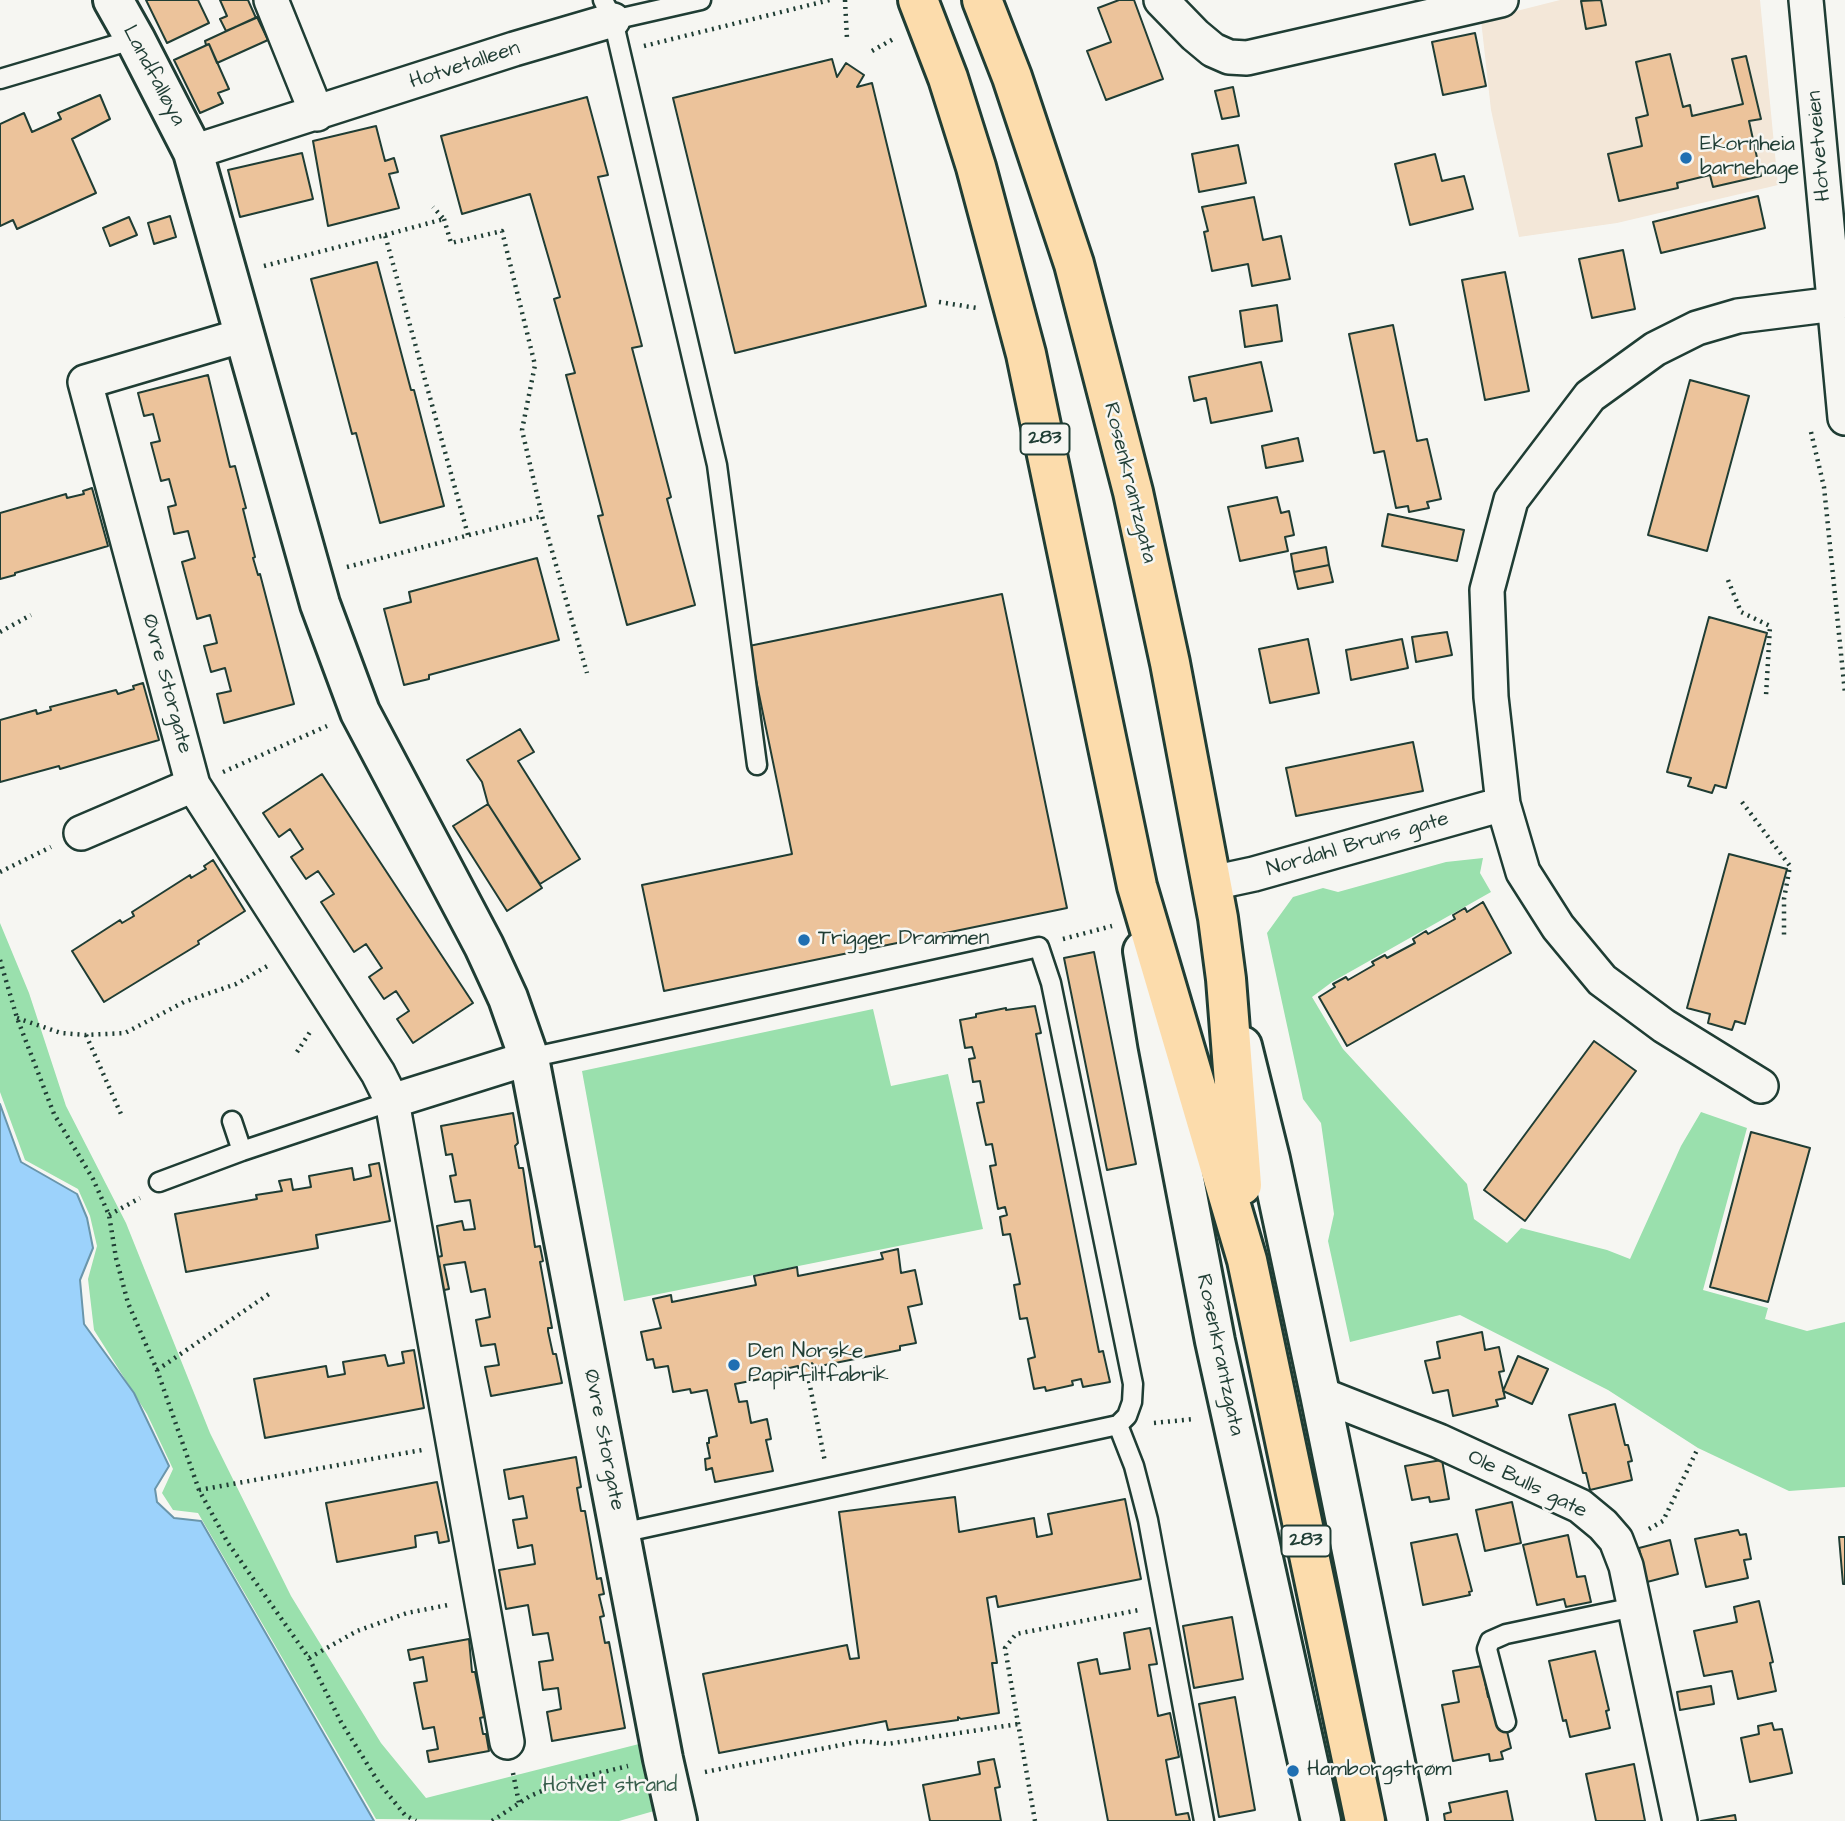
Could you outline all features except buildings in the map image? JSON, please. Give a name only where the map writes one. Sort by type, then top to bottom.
[{"type":"main road","name":"Landfalløya","points":[[113,0],[193,152]]},
{"type":"main road","name":"Rosenkrantzgata","points":[[982,0],[1013,77],[1077,276],[1133,492],[1170,663],[1212,883],[1226,979],[1247,1260]]},
{"type":"main road","name":"Rosenkrantzgata","points":[[910,17],[948,78],[976,167],[1026,354],[1138,886],[1247,1260],[1365,1821]]},
{"type":"main road","name":"Øvre Storgate","points":[[193,152],[320,604],[360,712],[484,946],[508,998],[529,1058],[677,1821]]},
{"type":"main road","name":"Rosenkrantzgata","points":[[1138,886],[1142,944],[1158,1043],[1232,1416],[1321,1821]]},
{"type":"main road","name":"Rosenkrantzgata","points":[[1226,979],[1269,1158],[1320,1394],[1406,1821]]},
{"type":"street","points":[[271,0],[317,114]]},
{"type":"street","points":[[1161,0],[1195,36],[1213,50],[1229,57],[1247,58],[1501,0]]},
{"type":"street","name":"Hotvetveien","points":[[1806,0],[1845,418]]},
{"type":"street","name":"Hotvetalleen","points":[[193,152],[514,49],[608,10]]},
{"type":"street","points":[[1761,1086],[1664,1026],[1602,980],[1558,927],[1523,872],[1503,804],[1491,697],[1487,590],[1511,500],[1590,396],[1655,349],[1697,328],[1738,316],[1835,304]]},
{"type":"street","name":"Øvre Storgate","points":[[244,335],[85,382],[193,785],[378,1073],[392,1101],[507,1742]]},
{"type":"street","points":[[80,833],[193,785]]},
{"type":"street","name":"Nordahl Bruns gate","points":[[1212,883],[1254,874],[1503,804]]},
{"type":"street","points":[[392,1101],[529,1058]]},
{"type":"street","name":"Ole Bulls gate","points":[[1320,1394],[1438,1441],[1580,1506],[1603,1524],[1616,1540],[1626,1566],[1680,1821]]},
{"type":"lane","points":[[701,0],[608,10],[717,465],[757,765]]},
{"type":"lane","points":[[0,79],[135,39]]},
{"type":"lane","points":[[529,1058],[1039,947],[1051,982],[1133,1384],[1127,1416],[1118,1425],[621,1533]]},
{"type":"lane","points":[[159,1181],[392,1101]]},
{"type":"lane","points":[[232,1121],[242,1151]]},
{"type":"lane","points":[[1118,1425],[1134,1466],[1164,1605],[1204,1821]]},
{"type":"lane","points":[[1506,1722],[1488,1649],[1490,1641],[1506,1634],[1634,1606]]},
{"type":"path","points":[[845,0],[847,39]]},
{"type":"path","points":[[872,51],[910,17]]},
{"type":"path","points":[[433,207],[444,219],[451,243],[502,231],[534,365],[522,430],[542,516],[587,673]]},
{"type":"path","points":[[227,275],[444,219]]},
{"type":"path","points":[[385,235],[468,535]]},
{"type":"path","points":[[939,302],[988,310]]},
{"type":"path","points":[[1810,428],[1824,487],[1845,693]]},
{"type":"path","points":[[355,565],[542,516]]},
{"type":"path","points":[[1728,580],[1741,612],[1770,626],[1766,696]]},
{"type":"path","points":[[0,632],[31,615]]},
{"type":"path","points":[[193,785],[360,712]]},
{"type":"path","points":[[1742,802],[1790,866],[1784,899],[1784,936]]},
{"type":"path","points":[[0,872],[80,833]]},
{"type":"path","points":[[1077,934],[1108,927]]},
{"type":"path","points":[[17,1018],[61,1033],[125,1033],[184,1002],[236,984],[297,950]]},
{"type":"path","points":[[0,960],[17,1018],[54,1114],[93,1180],[109,1215],[116,1258],[128,1303],[157,1370],[199,1490],[228,1543],[309,1658],[341,1722],[379,1783],[405,1815],[416,1821]]},
{"type":"path","points":[[86,1035],[121,1114]]},
{"type":"path","points":[[157,1370],[269,1294]]},
{"type":"path","points":[[808,1381],[831,1488]]},
{"type":"path","points":[[1118,1425],[1232,1416]]},
{"type":"path","points":[[199,1490],[453,1444]]},
{"type":"path","points":[[1616,1540],[1653,1528],[1662,1521],[1698,1448]]},
{"type":"path","points":[[309,1658],[358,1631],[407,1613],[481,1599]]},
{"type":"path","points":[[1034,1821],[1005,1648],[1016,1634],[1164,1605]]},
{"type":"path","points":[[492,1821],[530,1796],[600,1771],[666,1769],[861,1741],[887,1744],[1018,1724]]},
{"type":"shaded area","points":[[1560,0],[1760,0],[1778,185],[1617,223],[1519,237],[1491,110],[1481,20]]},
{"type":"green space","points":[[1483,858],[1480,873],[1491,892],[1332,982],[1312,997],[1343,1049],[1467,1184],[1474,1219],[1507,1243],[1521,1228],[1607,1250],[1630,1259],[1681,1146],[1701,1112],[1747,1128],[1703,1290],[1768,1308],[1765,1319],[1807,1331],[1845,1322],[1845,1487],[1789,1491],[1698,1448],[1608,1390],[1460,1315],[1350,1342],[1328,1241],[1334,1214],[1321,1123],[1303,1099],[1267,933],[1293,897],[1323,888],[1338,892],[1446,862]]},
{"type":"green space","name":"Hotvet strand","points":[[0,923],[29,993],[66,1106],[126,1223],[210,1433],[291,1596],[381,1743],[426,1798],[639,1744],[654,1811],[619,1821],[376,1819],[198,1513],[173,1510],[162,1493],[173,1469],[147,1414],[94,1330],[88,1279],[97,1246],[90,1216],[78,1189],[25,1160],[0,1092]]},
{"type":"green space","points":[[873,1009],[891,1086],[948,1074],[983,1229],[624,1301],[582,1071]]},
{"type":"water","points":[[0,1104],[21,1162],[77,1194],[87,1218],[93,1248],[80,1280],[84,1324],[134,1393],[169,1466],[155,1489],[157,1502],[174,1518],[201,1521],[374,1821],[0,1821]]},
{"type":"place","name":"Ekornheia barnehage","points":[[1686,158]]},
{"type":"place","name":"Trigger Drammen","points":[[804,940]]},
{"type":"place","name":"Den Norske Papirfiltfabrik","points":[[734,1365]]},
{"type":"place","name":"Hamborgstrøm","points":[[1293,1771]]}]
